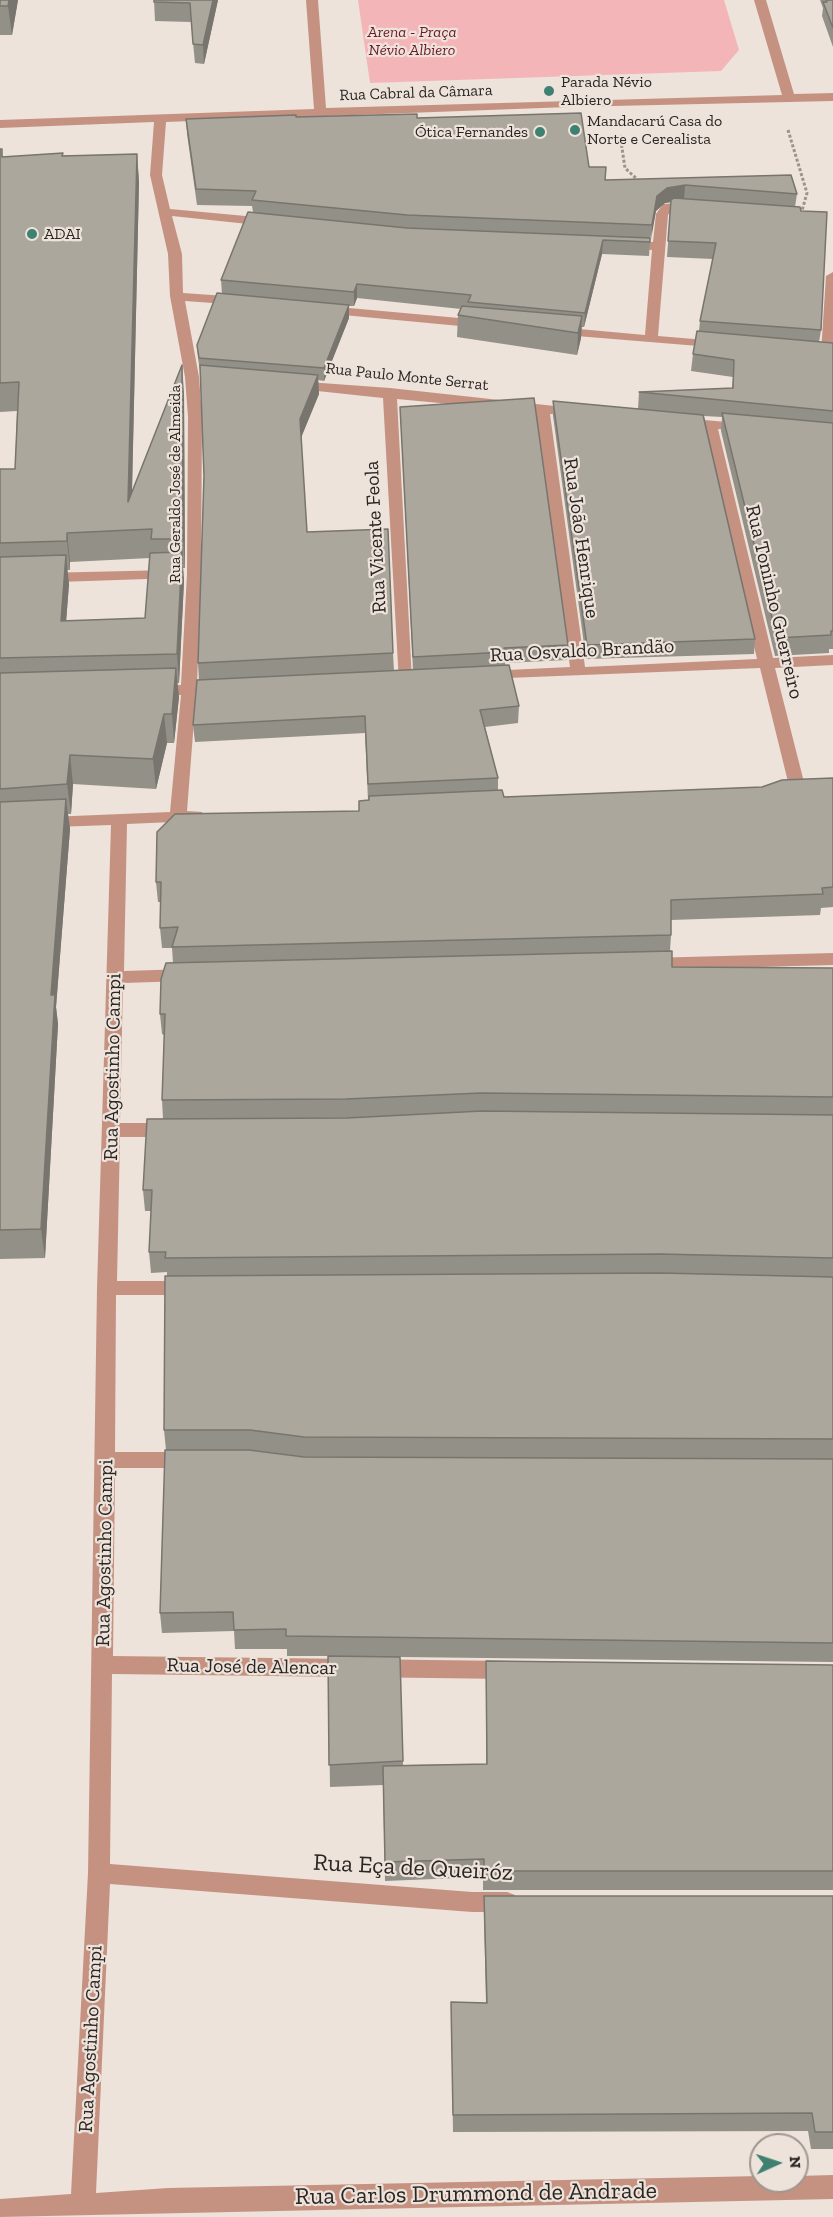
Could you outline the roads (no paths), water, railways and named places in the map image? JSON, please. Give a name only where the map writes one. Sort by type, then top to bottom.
[{"type":"street","points":[[312,0],[320,113]]},
{"type":"street","points":[[760,0],[783,97]]},
{"type":"street","name":"Rua Cabral da Câmara","points":[[0,124],[615,102],[833,97]]},
{"type":"street","name":"Rua Geraldo José de Almeida","points":[[160,118],[156,175],[167,212],[174,254],[177,296],[198,377],[195,417],[194,574],[189,690],[178,817]]},
{"type":"street","points":[[651,340],[662,214],[668,207],[707,208]]},
{"type":"street","points":[[167,212],[281,224]]},
{"type":"street","points":[[615,244],[661,246]]},
{"type":"street","points":[[826,353],[833,276]]},
{"type":"street","points":[[177,296],[249,302]]},
{"type":"street","points":[[308,308],[497,326]]},
{"type":"street","points":[[544,330],[734,346]]},
{"type":"street","name":"Rua Paulo Monte Serrat","points":[[285,384],[390,392],[587,413]]},
{"type":"street","name":"Rua Vicente Feola","points":[[390,392],[404,680]]},
{"type":"street","name":"Rua João Henrique","points":[[542,409],[578,672]]},
{"type":"street","points":[[665,420],[755,428]]},
{"type":"street","name":"Rua Toninho Guerreiro","points":[[710,424],[798,789]]},
{"type":"street","points":[[0,579],[194,574]]},
{"type":"street","name":"Rua Osvaldo Brandão","points":[[474,677],[833,660]]},
{"type":"street","points":[[141,691],[237,688]]},
{"type":"street","points":[[0,824],[213,816]]},
{"type":"street","name":"Rua Agostinho Campi","points":[[83,2204],[99,1873],[107,1460],[107,1288],[119,819]]},
{"type":"street","points":[[630,964],[833,959]]},
{"type":"street","points":[[115,977],[199,975]]},
{"type":"street","points":[[112,1130],[183,1130]]},
{"type":"street","points":[[107,1288],[203,1288]]},
{"type":"street","points":[[107,1460],[207,1460]]},
{"type":"street","name":"Rua José de Alencar","points":[[104,1665],[534,1670]]},
{"type":"street","name":"Rua Eça de Queiróz","points":[[99,1873],[472,1902],[532,1902]]},
{"type":"street","name":"Rua Carlos Drummond de Andrade","points":[[83,2204],[168,2208],[833,2187]]},
{"type":"street","points":[[0,2211],[83,2204]]},
{"type":"place","name":"Parada Névio Albiero","points":[[549,91]]},
{"type":"place","name":"Mandacarú Casa do Norte e Cerealista","points":[[575,130]]},
{"type":"place","name":"Ótica Fernandes","points":[[540,132]]},
{"type":"place","name":"ADAI","points":[[32,234]]},
{"type":"park label","name":"Arena - Praça Névio Albiero","points":[[412,41]]}]
